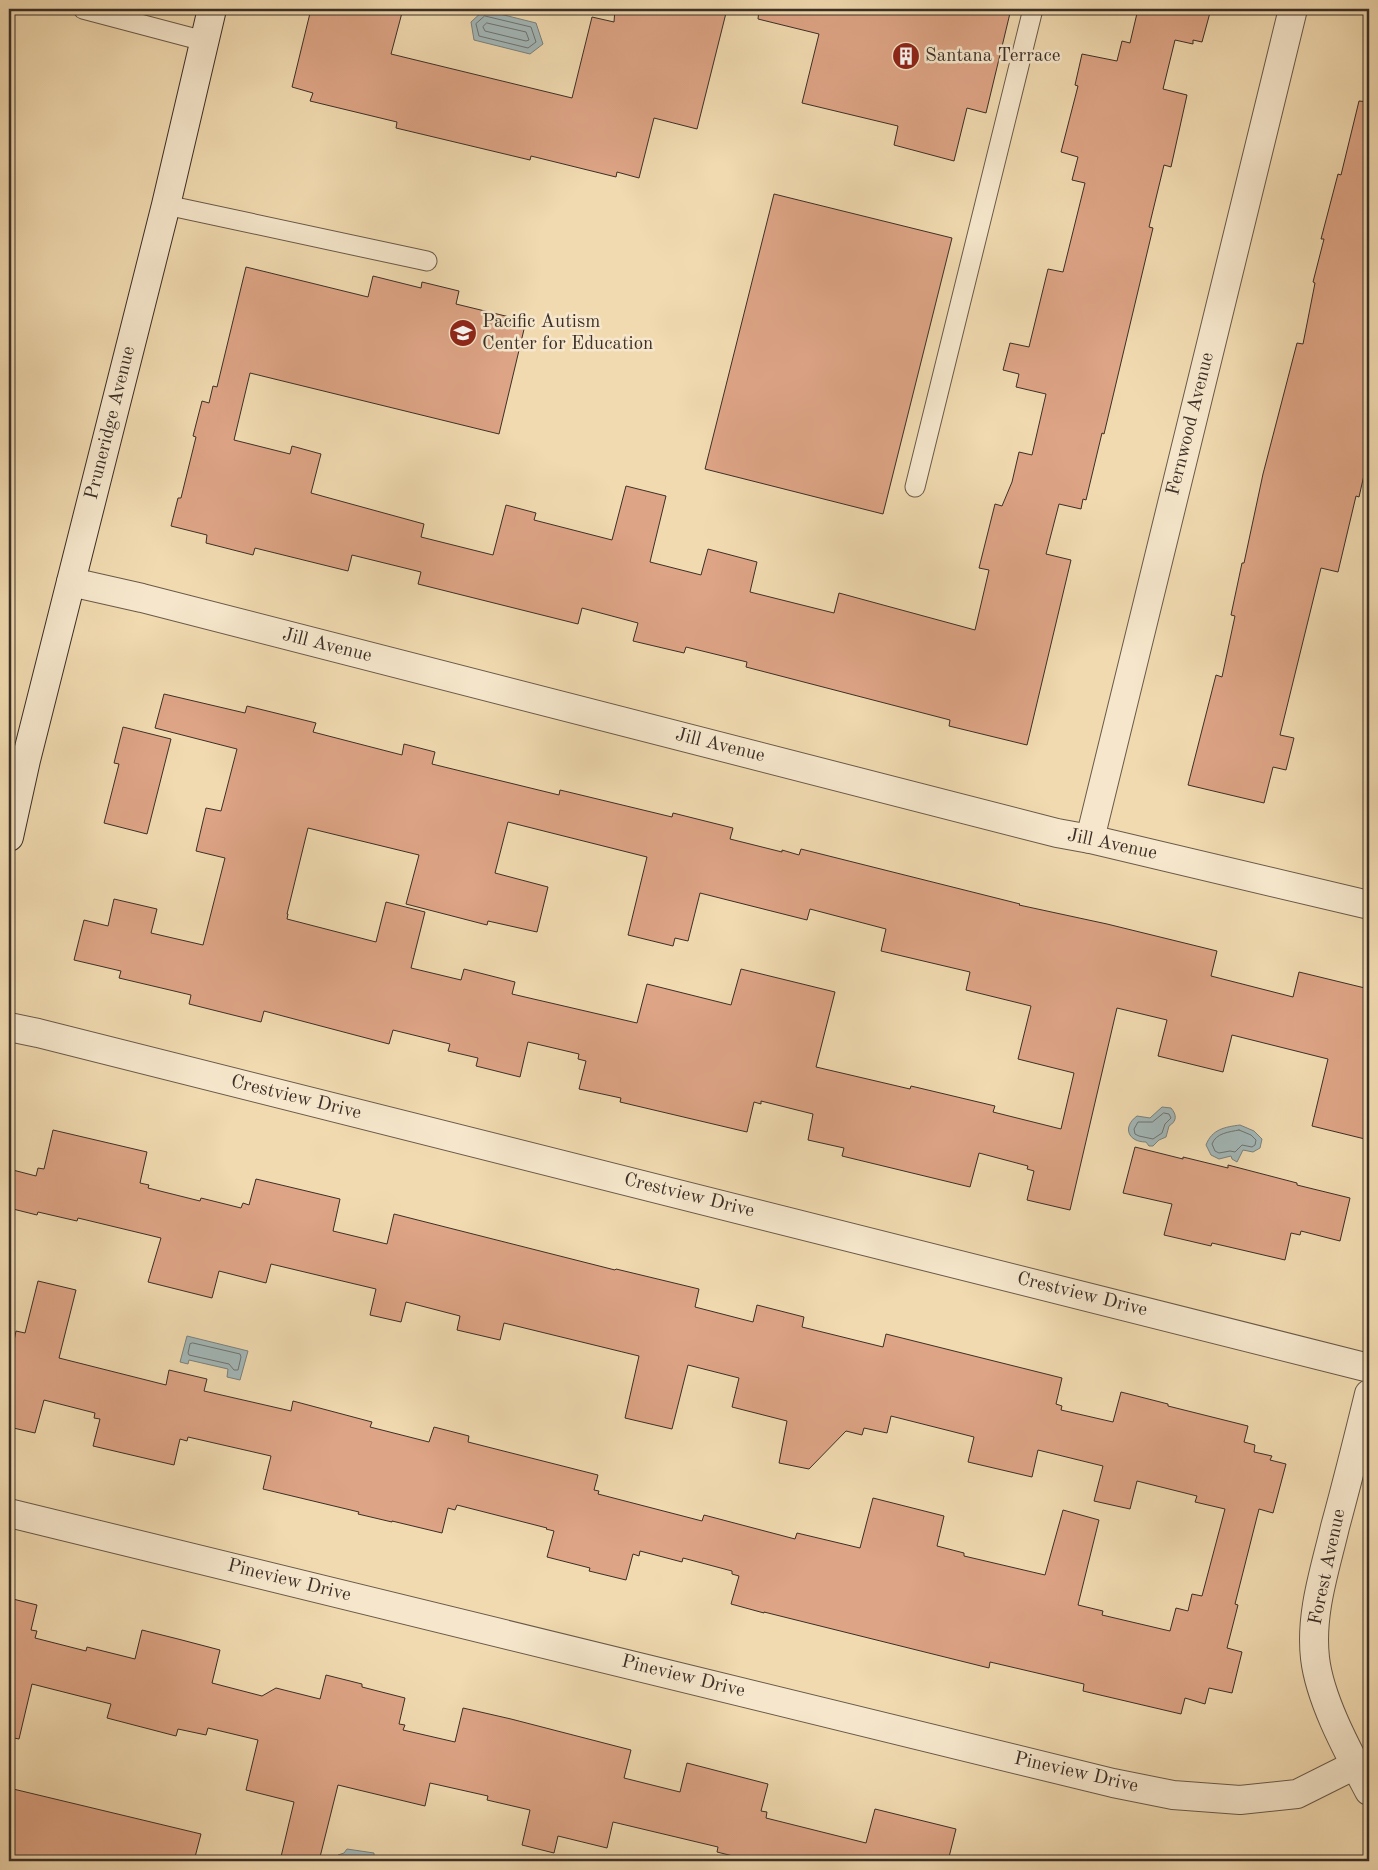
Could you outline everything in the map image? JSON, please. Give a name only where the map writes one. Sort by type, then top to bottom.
[{"type":"street","name":"Pruneridge Avenue","points":[[9,835],[26,760],[166,205],[212,9]]},
{"type":"street","name":"Fernwood Avenue","points":[[1090,839],[1293,9]]},
{"type":"street","name":"Jill Avenue","points":[[71,582],[161,603],[1047,830],[1369,905]]},
{"type":"street","name":"Crestview Drive","points":[[9,1027],[48,1035],[1369,1368]]},
{"type":"street","name":"Forest Avenue","points":[[1369,1394],[1314,1618],[1315,1658],[1324,1694],[1355,1765],[1369,1791]]},
{"type":"street","name":"Pineview Drive","points":[[9,1513],[1113,1783],[1173,1796],[1240,1800],[1297,1794],[1355,1765]]},
{"type":"lane","points":[[82,9],[204,41]]},
{"type":"lane","points":[[915,487],[1032,9]]},
{"type":"lane","points":[[166,205],[427,261]]},
{"type":"water","points":[[484,10],[536,23],[543,44],[530,54],[474,40],[471,22]]},
{"type":"water","points":[[1162,1107],[1171,1108],[1175,1115],[1175,1120],[1169,1126],[1166,1137],[1159,1140],[1153,1146],[1149,1146],[1146,1142],[1131,1137],[1129,1129],[1132,1120],[1137,1116],[1150,1118]]},
{"type":"water","points":[[1240,1125],[1254,1131],[1262,1139],[1260,1148],[1253,1152],[1243,1150],[1237,1162],[1231,1156],[1219,1159],[1211,1155],[1206,1145],[1212,1135],[1224,1128]]},
{"type":"water","points":[[187,1336],[248,1351],[240,1380],[227,1377],[228,1369],[189,1360],[188,1364],[180,1362]]},
{"type":"water","points":[[347,1849],[374,1853],[374,1859],[377,1861],[335,1861],[338,1855],[344,1853]]},
{"type":"building","points":[[311,9],[403,9],[391,54],[572,98],[592,17],[614,22],[615,9],[727,9],[697,129],[654,118],[639,178],[617,172],[616,177],[531,156],[530,160],[396,128],[397,122],[310,101],[313,93],[292,87]]},
{"type":"building","name":"Santana Terrace","points":[[759,9],[1011,9],[986,113],[967,108],[954,161],[894,145],[898,126],[802,103],[819,34],[758,19]]},
{"type":"building","points":[[1138,9],[1211,9],[1202,42],[1193,40],[1193,44],[1175,40],[1163,89],[1187,95],[1171,167],[1164,165],[1149,227],[1153,228],[1104,434],[1102,433],[1086,500],[1083,499],[1081,509],[1059,504],[1046,554],[1071,560],[1027,745],[949,726],[950,720],[746,667],[747,662],[686,647],[684,653],[633,641],[638,623],[582,608],[578,624],[418,584],[421,572],[352,555],[348,571],[255,548],[253,555],[206,543],[207,535],[171,526],[178,498],[181,498],[196,437],[193,436],[202,401],[209,403],[213,386],[217,387],[246,267],[368,297],[373,276],[421,288],[422,282],[459,291],[456,304],[526,321],[499,434],[250,373],[234,440],[290,454],[292,446],[321,454],[311,493],[424,524],[421,537],[493,555],[506,505],[536,513],[534,520],[612,540],[626,486],[666,496],[650,562],[701,575],[708,549],[757,562],[750,592],[834,613],[839,593],[975,630],[989,570],[979,568],[995,504],[1002,506],[1012,482],[1019,452],[1032,455],[1046,394],[1016,387],[1019,374],[1003,370],[1010,343],[1029,347],[1048,269],[1063,272],[1085,183],[1072,180],[1078,157],[1061,152],[1078,86],[1075,85],[1082,54],[1117,61],[1122,41],[1130,43]]},
{"type":"building","points":[[1359,101],[1369,102],[1369,453],[1359,497],[1356,496],[1338,572],[1321,568],[1280,735],[1294,738],[1286,770],[1273,767],[1264,803],[1188,785],[1216,675],[1222,677],[1235,616],[1231,615],[1263,474],[1297,343],[1303,344],[1315,283],[1313,282],[1324,239],[1321,239],[1338,174],[1341,175]]},
{"type":"building","points":[[774,194],[952,238],[883,514],[705,469]]},
{"type":"building","points":[[164,694],[245,713],[247,706],[316,723],[313,732],[402,755],[404,744],[435,752],[432,764],[559,795],[560,790],[672,817],[673,813],[733,828],[730,839],[799,855],[801,849],[1019,905],[1217,951],[1211,976],[1293,997],[1299,972],[1369,989],[1369,1140],[1312,1126],[1328,1059],[1232,1035],[1223,1072],[1158,1056],[1167,1020],[1117,1008],[1070,1210],[1027,1200],[1034,1171],[1027,1169],[1028,1166],[979,1153],[970,1187],[842,1156],[844,1148],[808,1140],[813,1114],[761,1101],[761,1104],[754,1102],[747,1132],[620,1102],[621,1098],[579,1089],[586,1061],[578,1059],[579,1054],[528,1042],[520,1077],[476,1066],[478,1058],[448,1051],[450,1044],[393,1030],[389,1044],[264,1011],[261,1022],[189,1004],[191,995],[119,978],[121,971],[74,960],[84,920],[108,926],[114,899],[157,909],[151,933],[203,945],[225,858],[196,851],[206,808],[221,811],[237,749],[155,728]],"holes":[[[508,822],[647,857],[628,935],[673,946],[675,938],[688,941],[700,893],[807,920],[810,909],[886,929],[881,951],[970,972],[966,990],[1031,1006],[1018,1059],[1074,1073],[1061,1129],[993,1112],[995,1106],[911,1086],[910,1089],[816,1067],[835,992],[741,969],[731,1005],[647,984],[637,1023],[512,994],[515,982],[464,969],[461,980],[411,968],[425,912],[386,902],[376,942],[287,919],[308,828],[419,855],[406,904],[487,925],[488,921],[537,932],[548,887],[495,873]]]},
{"type":"building","points":[[123,727],[171,739],[147,834],[104,823],[119,764],[114,763]]},
{"type":"building","points":[[53,1130],[147,1152],[140,1183],[149,1185],[148,1188],[200,1201],[201,1198],[241,1208],[243,1203],[249,1205],[256,1179],[340,1199],[333,1231],[387,1244],[394,1214],[615,1270],[699,1289],[695,1307],[753,1322],[757,1305],[804,1317],[802,1327],[883,1347],[886,1334],[1062,1378],[1056,1404],[1062,1406],[1061,1410],[1113,1422],[1121,1392],[1248,1426],[1244,1442],[1255,1445],[1254,1452],[1272,1456],[1270,1460],[1286,1464],[1273,1513],[1259,1509],[1235,1604],[1238,1605],[1227,1648],[1242,1652],[1232,1693],[1209,1688],[1205,1704],[1185,1698],[1181,1714],[1083,1691],[1084,1684],[990,1662],[989,1668],[764,1613],[731,1604],[739,1576],[732,1574],[732,1571],[683,1558],[682,1562],[640,1551],[639,1556],[633,1554],[626,1580],[589,1571],[590,1568],[547,1557],[554,1531],[457,1505],[455,1510],[448,1508],[442,1533],[358,1514],[359,1512],[263,1489],[271,1456],[188,1437],[187,1441],[180,1439],[174,1465],[93,1446],[100,1419],[94,1418],[95,1413],[44,1400],[35,1433],[9,1427],[9,1345],[13,1346],[16,1331],[25,1333],[38,1281],[76,1290],[59,1358],[166,1385],[169,1370],[207,1379],[204,1391],[291,1411],[293,1401],[372,1422],[370,1427],[429,1442],[434,1427],[469,1436],[468,1442],[598,1475],[594,1490],[599,1491],[598,1494],[702,1521],[704,1515],[795,1539],[797,1533],[860,1548],[873,1498],[944,1516],[937,1546],[964,1553],[964,1556],[1045,1575],[1063,1510],[1099,1520],[1078,1605],[1103,1611],[1102,1615],[1170,1631],[1176,1608],[1188,1611],[1192,1594],[1202,1596],[1225,1509],[1195,1502],[1197,1496],[1137,1481],[1130,1509],[1094,1501],[1103,1466],[1038,1450],[1032,1477],[968,1462],[974,1437],[891,1416],[887,1433],[864,1428],[862,1435],[846,1431],[809,1469],[779,1463],[787,1421],[732,1407],[739,1378],[688,1365],[672,1429],[625,1418],[639,1356],[504,1323],[500,1340],[457,1330],[460,1316],[406,1302],[401,1322],[370,1315],[376,1289],[271,1264],[266,1283],[219,1271],[212,1298],[148,1282],[161,1238],[78,1218],[77,1221],[38,1212],[37,1215],[9,1208],[9,1169],[36,1176],[38,1168],[44,1169]]},
{"type":"building","points":[[1135,1147],[1228,1168],[1228,1165],[1350,1198],[1340,1241],[1301,1231],[1300,1235],[1291,1233],[1285,1260],[1212,1243],[1211,1246],[1164,1235],[1172,1204],[1123,1193]]},
{"type":"building","points":[[9,1598],[37,1605],[31,1630],[37,1631],[35,1638],[86,1651],[87,1647],[135,1659],[142,1630],[178,1639],[220,1650],[212,1683],[262,1696],[276,1688],[320,1699],[326,1675],[405,1698],[399,1724],[405,1725],[403,1730],[455,1742],[463,1708],[631,1750],[624,1778],[680,1792],[687,1763],[768,1784],[761,1811],[767,1812],[766,1818],[866,1843],[875,1809],[956,1829],[948,1861],[753,1861],[717,1852],[718,1847],[613,1822],[607,1848],[558,1836],[554,1853],[522,1845],[530,1810],[487,1800],[488,1796],[430,1783],[425,1806],[338,1785],[319,1861],[280,1861],[294,1802],[246,1790],[258,1740],[208,1728],[206,1735],[178,1729],[176,1736],[107,1718],[111,1704],[32,1684],[19,1739],[9,1737]]},
{"type":"building","points":[[9,1788],[201,1834],[194,1861],[9,1861]]},
{"type":"place","name":"Santana Terrace","points":[[906,56]]},
{"type":"place","name":"Pacific Autism Center for Education","points":[[463,333]]}]
